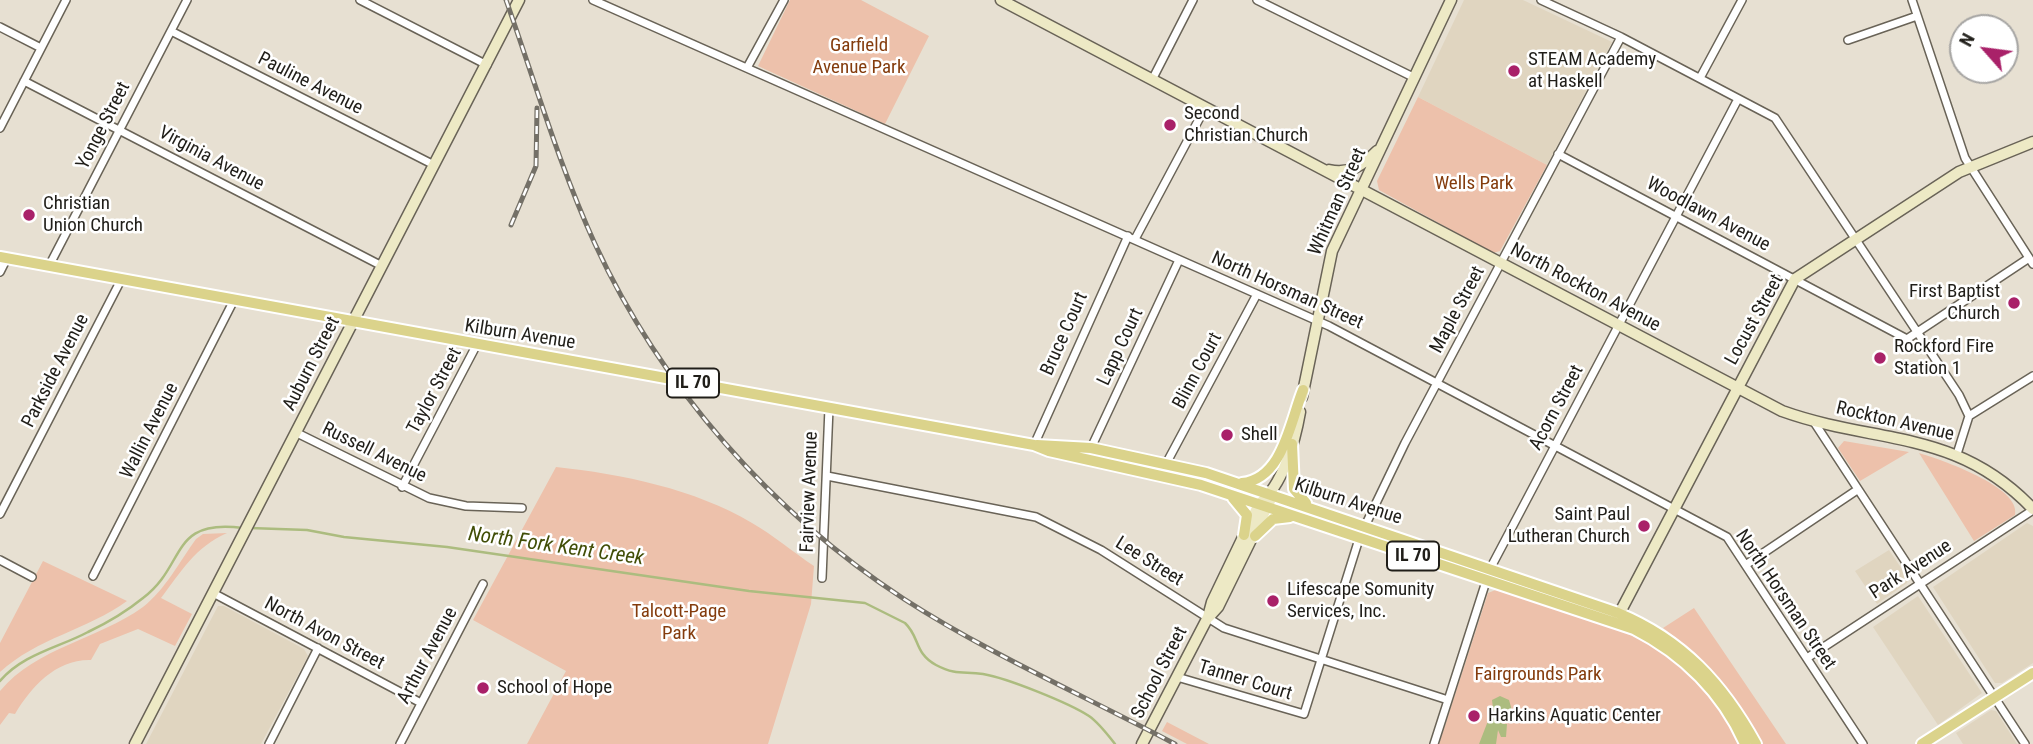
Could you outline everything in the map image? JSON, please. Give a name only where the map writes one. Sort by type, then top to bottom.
[{"type":"main road","name":"Auburn Street","points":[[135,744],[519,0]]},
{"type":"main road","name":"North Rockton Avenue","points":[[1001,0],[1737,388],[1814,422]]},
{"type":"main road","name":"Whitman Street","points":[[1271,495],[1292,443],[1332,251],[1451,0]]},
{"type":"main road","name":"Locust Street","points":[[1617,617],[1795,279],[1970,167],[2033,142]]},
{"type":"main road","points":[[1316,167],[1347,171],[1369,159],[1384,143]]},
{"type":"main road","name":"Kilburn Avenue","points":[[4,258],[476,346],[1034,445],[1091,448],[1167,462],[1490,569],[1658,632],[1705,669],[1738,710],[1756,744]]},
{"type":"main road","points":[[1236,483],[1257,480],[1273,468],[1303,390]]},
{"type":"main road","name":"Rockton Avenue","points":[[1814,422],[1908,440],[1957,454],[2001,480],[2033,510]]},
{"type":"main road","points":[[1292,443],[1294,489],[1314,509]]},
{"type":"main road","name":"Kilburn Avenue","points":[[1034,445],[1049,451],[1228,494],[1486,580],[1617,617],[1686,664],[1723,704],[1745,744]]},
{"type":"main road","points":[[1228,494],[1245,510],[1249,535],[1273,519],[1296,517]]},
{"type":"main road","name":"School Street","points":[[1142,744],[1208,617],[1218,607],[1249,535],[1271,495]]},
{"type":"main road","points":[[1922,744],[2033,673]]},
{"type":"street","points":[[0,128],[66,0]]},
{"type":"street","name":"Yonge Street","points":[[49,266],[187,0]]},
{"type":"street","points":[[360,0],[486,65]]},
{"type":"street","name":"North Horsman Street","points":[[593,0],[748,66],[1318,320],[1438,381],[1727,537],[1863,744]]},
{"type":"street","points":[[748,66],[784,0]]},
{"type":"street","points":[[1152,79],[1193,0]]},
{"type":"street","points":[[1257,0],[1415,78]]},
{"type":"street","points":[[1541,0],[1621,37],[1775,118],[1959,395],[1969,416]]},
{"type":"street","points":[[1700,78],[1742,0]]},
{"type":"street","points":[[1912,0],[1970,167],[2031,261],[1917,332]]},
{"type":"street","points":[[1848,40],[1917,16]]},
{"type":"street","points":[[0,27],[41,48]]},
{"type":"street","name":"Pauline Avenue","points":[[171,31],[435,165]]},
{"type":"street","name":"Maple Street","points":[[1365,526],[1438,381],[1621,37]]},
{"type":"street","name":"Virginia Avenue","points":[[24,80],[382,266]]},
{"type":"street","name":"Acorn Street","points":[[1434,744],[1490,569],[1738,99]]},
{"type":"street","name":"Bruce Court","points":[[1034,445],[1131,238],[1205,108]]},
{"type":"street","name":"Woodlawn Avenue","points":[[1559,154],[1907,339],[1917,332]]},
{"type":"street","points":[[0,272],[4,258]]},
{"type":"street","name":"Lapp Court","points":[[1091,448],[1179,260]]},
{"type":"street","name":"Parkside Avenue","points":[[0,514],[121,280]]},
{"type":"street","name":"Blinn Court","points":[[1167,462],[1257,294]]},
{"type":"street","name":"Wallin Avenue","points":[[93,576],[234,300]]},
{"type":"street","name":"Taylor Street","points":[[402,487],[476,346]]},
{"type":"street","points":[[1957,454],[1969,416],[2033,376]]},
{"type":"street","name":"Fairview Avenue","points":[[822,578],[829,408]]},
{"type":"street","points":[[1814,422],[2025,744]]},
{"type":"street","name":"Russell Avenue","points":[[296,433],[429,498],[466,506],[522,508]]},
{"type":"street","name":"Lee Street","points":[[827,476],[1036,517],[1101,550],[1224,628],[1448,700]]},
{"type":"street","points":[[1747,564],[1857,490]]},
{"type":"street","name":"Park Avenue","points":[[1807,658],[2033,510]]},
{"type":"street","points":[[1321,659],[1359,539]]},
{"type":"street","points":[[0,560],[32,577]]},
{"type":"street","name":"Arthur Avenue","points":[[400,744],[484,584]]},
{"type":"street","name":"North Avon Street","points":[[213,593],[421,703]]},
{"type":"street","points":[[269,744],[318,648]]},
{"type":"street","name":"Tanner Court","points":[[1177,677],[1304,714],[1321,659]]},
{"type":"shaded area","name":"STEAM Academy at Haskell","points":[[1464,0],[1523,0],[1612,42],[1547,165],[1418,97]]},
{"type":"shaded area","points":[[2027,523],[2033,526],[2033,663],[2002,683],[1995,683],[1933,587]]},
{"type":"shaded area","points":[[1889,550],[1908,578],[1907,583],[1877,604],[1855,571]]},
{"type":"shaded area","points":[[1918,596],[1982,693],[1938,725],[1873,627]]},
{"type":"shaded area","points":[[218,606],[224,606],[304,649],[308,656],[261,744],[146,744]]},
{"type":"shaded area","points":[[1500,696],[1509,700],[1513,714],[1502,724],[1507,724],[1506,737],[1501,737],[1498,730],[1496,744],[1479,744],[1493,708],[1492,700]]},
{"type":"shaded area","points":[[1991,710],[1996,711],[2017,744],[1963,744],[1956,733]]},
{"type":"green space","name":"Garfield Avenue Park","points":[[790,0],[861,0],[929,36],[885,124],[758,66]]},
{"type":"green space","name":"Wells Park","points":[[1418,97],[1547,165],[1500,251],[1493,253],[1379,190],[1377,181]]},
{"type":"green space","points":[[1844,441],[1909,452],[1860,481],[1838,448]]},
{"type":"green space","points":[[1919,453],[1960,468],[1993,485],[2006,494],[2014,505],[2015,515],[1974,541]]},
{"type":"green space","name":"Talcott-Page Park","points":[[556,467],[632,479],[707,501],[760,528],[814,566],[811,604],[768,744],[527,744],[566,671],[473,620]]},
{"type":"green space","points":[[227,533],[197,553],[161,598],[192,614],[175,646],[138,629],[100,644],[91,660],[67,664],[46,676],[15,714],[9,713],[0,725],[0,691],[15,676],[49,654],[106,628],[143,607],[165,584],[196,539],[203,534]]},
{"type":"green space","points":[[43,561],[127,601],[95,620],[46,642],[14,660],[0,672],[0,643]]},
{"type":"green space","name":"Fairgrounds Park","points":[[1498,589],[1606,625],[1667,656],[1694,679],[1718,708],[1739,744],[1439,744],[1488,593]]},
{"type":"green space","points":[[1694,608],[1786,744],[1762,744],[1720,680],[1693,652],[1663,628]]},
{"type":"green space","points":[[1167,722],[1209,744],[1187,744],[1162,731]]},
{"type":"waterway","name":"North Fork Kent Creek","points":[[0,681],[19,664],[77,638],[137,603],[157,585],[190,537],[202,530],[219,527],[243,528]]},
{"type":"waterway","name":"North Fork Kent Creek","points":[[250,528],[307,530],[344,537],[447,547],[749,591],[865,603],[905,623],[920,650],[936,665],[955,672],[994,676],[1053,698],[1089,716],[1115,744]]},
{"type":"railway","points":[[506,0],[559,154],[595,244],[622,297],[653,348],[725,443],[766,487],[809,527],[904,599],[1003,656],[1175,744]]},
{"type":"railway","points":[[511,225],[536,166],[537,108]]},
{"type":"place","name":"STEAM Academy at Haskell","points":[[1514,71]]},
{"type":"place","name":"Second Christian Church","points":[[1170,125]]},
{"type":"place","name":"Christian Union Church","points":[[29,215]]},
{"type":"place","name":"First Baptist Church","points":[[2014,303]]},
{"type":"place","name":"Rockford Fire Station 1","points":[[1880,358]]},
{"type":"place","name":"Shell","points":[[1227,435]]},
{"type":"place","name":"Saint Paul Lutheran Church","points":[[1644,526]]},
{"type":"place","name":"Lifescape Somunity Services, Inc.","points":[[1273,601]]},
{"type":"place","name":"School of Hope","points":[[483,688]]},
{"type":"place","name":"Harkins Aquatic Center","points":[[1474,716]]}]
